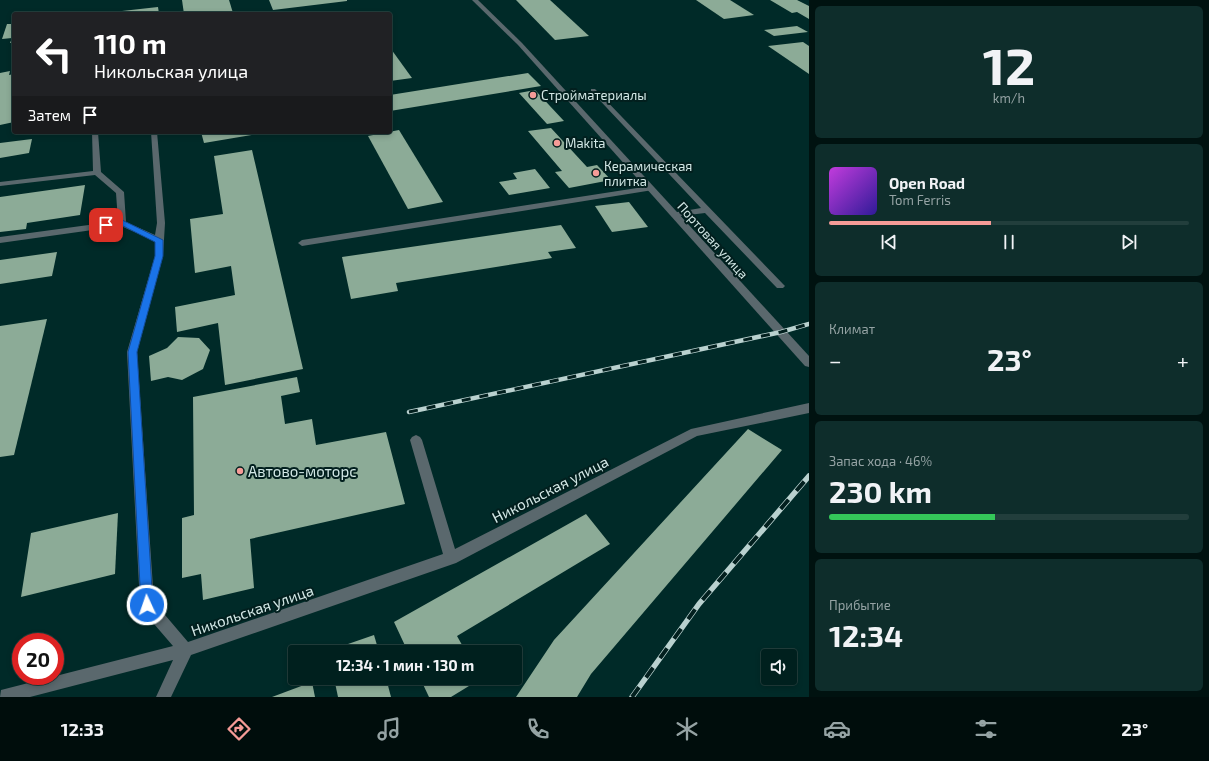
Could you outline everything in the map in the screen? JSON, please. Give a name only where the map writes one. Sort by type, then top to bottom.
[{"type":"street","name":"Портовая улица","points":[[475,0],[520,44],[809,363]]},
{"type":"street","points":[[593,90],[780,286]]},
{"type":"street","points":[[95,134],[97,173]]},
{"type":"street","name":"Никольская улица","points":[[154,134],[161,223],[159,256],[132,352],[147,605],[186,650],[451,558],[694,432],[809,408]]},
{"type":"street","points":[[0,184],[97,173],[120,192],[122,223]]},
{"type":"street","points":[[302,243],[650,188]]},
{"type":"street","points":[[675,215],[707,210]]},
{"type":"street","points":[[0,240],[122,223],[159,240]]},
{"type":"street","points":[[416,440],[451,558]]},
{"type":"street","points":[[1,697],[186,650]]},
{"type":"street","points":[[162,697],[186,650]]},
{"type":"building","points":[[182,0],[229,0],[233,12],[184,12]]},
{"type":"building","points":[[269,0],[347,0],[347,1],[273,10]]},
{"type":"building","points":[[516,0],[550,0],[589,36],[555,40]]},
{"type":"building","points":[[696,0],[730,0],[754,15],[724,19]]},
{"type":"building","points":[[770,0],[797,0],[809,6],[809,19],[797,12],[792,13]]},
{"type":"building","points":[[158,7],[159,12],[113,12]]},
{"type":"building","points":[[7,24],[12,24],[12,38],[2,39]]},
{"type":"building","points":[[797,26],[808,32],[774,36],[764,30]]},
{"type":"building","points":[[803,42],[809,46],[809,74],[768,46]]},
{"type":"building","points":[[392,50],[412,78],[392,81]]},
{"type":"building","points":[[10,71],[9,75],[12,74],[12,122],[0,125],[0,73]]},
{"type":"building","points":[[528,73],[541,86],[392,111],[392,95]]},
{"type":"building","points":[[535,90],[564,121],[547,124],[519,93]]},
{"type":"building","points":[[551,128],[587,167],[597,165],[611,180],[569,188],[555,172],[562,171],[528,131]]},
{"type":"building","points":[[399,130],[443,202],[408,209],[368,136],[392,134],[392,131]]},
{"type":"building","points":[[202,134],[258,134],[204,143]]},
{"type":"building","points":[[32,139],[29,153],[0,158],[0,143]]},
{"type":"building","points":[[252,150],[303,369],[225,385],[218,323],[177,332],[175,307],[235,295],[231,266],[195,273],[190,219],[223,214],[214,156]]},
{"type":"building","points":[[535,169],[550,188],[509,195],[499,182],[517,179],[513,173]]},
{"type":"building","points":[[85,185],[80,215],[27,223],[26,229],[0,232],[0,197]]},
{"type":"building","points":[[629,202],[648,227],[612,232],[595,206]]},
{"type":"building","points":[[561,225],[576,248],[548,252],[552,258],[396,283],[398,291],[351,299],[342,257]]},
{"type":"building","points":[[57,252],[52,276],[0,284],[0,260]]},
{"type":"building","points":[[47,319],[14,455],[0,457],[0,326]]},
{"type":"building","points":[[178,337],[199,338],[210,350],[203,369],[182,380],[168,377],[151,381],[149,356],[167,348]]},
{"type":"building","points":[[297,377],[300,392],[281,396],[285,424],[312,419],[316,445],[386,432],[405,504],[250,539],[254,588],[203,600],[201,574],[182,578],[182,518],[194,515],[193,397]]},
{"type":"building","points":[[748,429],[782,450],[591,674],[577,697],[516,697],[554,640]]},
{"type":"building","points":[[118,513],[115,574],[21,597],[31,533]]},
{"type":"building","points":[[586,514],[610,544],[457,636],[462,645],[405,645],[394,622]]},
{"type":"building","points":[[374,635],[377,645],[345,645]]},
{"type":"building","points":[[304,685],[313,685],[315,697],[272,697]]},
{"type":"building","points":[[335,685],[388,685],[391,697],[338,697]]},
{"type":"building","points":[[423,685],[471,685],[451,697],[429,697]]},
{"type":"railway","points":[[409,412],[781,332],[809,324]]},
{"type":"railway","points":[[632,697],[699,604],[809,476]]},
{"type":"place","name":"Стройматериалы","points":[[533,95]]},
{"type":"place","name":"Makita","points":[[557,143]]},
{"type":"place","name":"Керамическая плитка","points":[[596,173]]},
{"type":"place","name":"Автово-моторс","points":[[240,471]]},
{"type":"route","points":[[106,225],[122,223],[159,240],[159,256],[132,352],[147,605]]}]
